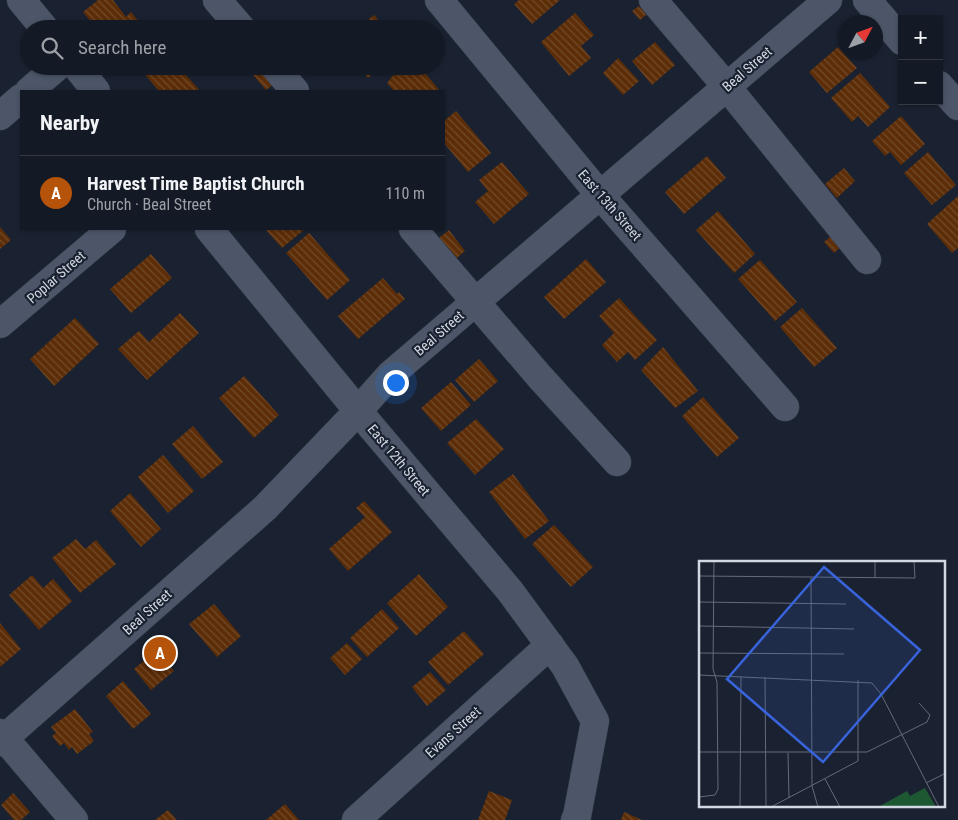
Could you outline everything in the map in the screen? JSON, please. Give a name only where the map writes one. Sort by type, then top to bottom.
[{"type":"street","points":[[21,0],[38,20]]},
{"type":"street","points":[[217,0],[234,20]]},
{"type":"street","name":"East 13th Street","points":[[439,0],[600,195],[785,407]]},
{"type":"street","points":[[653,0],[727,87],[867,260]]},
{"type":"street","name":"Beal Street","points":[[2,738],[264,508],[358,411],[390,375],[828,0]]},
{"type":"street","points":[[867,0],[898,36]]},
{"type":"street","points":[[30,90],[48,75]]},
{"type":"street","points":[[83,75],[95,90]]},
{"type":"street","points":[[282,75],[294,90]]},
{"type":"street","points":[[943,89],[958,106]]},
{"type":"street","points":[[0,116],[20,99]]},
{"type":"street","name":"Poplar Street","points":[[0,324],[111,230]]},
{"type":"street","name":"East 12th Street","points":[[210,230],[510,592],[565,666],[595,721],[575,820]]},
{"type":"street","points":[[414,230],[539,376],[617,462]]},
{"type":"street","name":"Evans Street","points":[[356,820],[550,645]]},
{"type":"street","points":[[2,738],[74,820]]},
{"type":"building","points":[[98,0],[113,0],[126,17],[131,12],[138,20],[90,20],[83,12]]},
{"type":"building","points":[[519,0],[560,0],[532,24],[514,4]]},
{"type":"building","points":[[644,5],[647,9],[644,12],[646,15],[640,20],[632,11]]},
{"type":"building","points":[[575,13],[594,35],[581,46],[591,58],[569,76],[541,42]]},
{"type":"building","points":[[374,15],[378,20],[368,20]]},
{"type":"building","points":[[655,42],[675,65],[652,85],[632,61]]},
{"type":"building","points":[[838,47],[838,60],[850,60],[857,68],[827,93],[809,72]]},
{"type":"building","points":[[618,58],[639,81],[623,95],[603,73]]},
{"type":"building","points":[[860,73],[890,107],[868,127],[858,116],[852,122],[831,98]]},
{"type":"building","points":[[145,75],[186,75],[199,90],[158,90]]},
{"type":"building","points":[[253,75],[271,75],[277,82],[266,90]]},
{"type":"building","points":[[393,75],[427,75],[439,90],[393,90],[387,83]]},
{"type":"building","points":[[456,111],[491,153],[468,172],[445,144],[445,120]]},
{"type":"building","points":[[901,116],[925,144],[901,165],[890,152],[885,156],[872,141]]},
{"type":"building","points":[[928,152],[956,185],[932,205],[904,173]]},
{"type":"building","points":[[707,156],[726,178],[684,214],[665,192]]},
{"type":"building","points":[[502,162],[529,194],[494,224],[475,202],[488,191],[479,180]]},
{"type":"building","points":[[844,168],[855,181],[837,198],[825,184]]},
{"type":"building","points":[[958,196],[958,248],[952,253],[927,224]]},
{"type":"building","points":[[718,211],[755,254],[734,273],[696,230]]},
{"type":"building","points":[[0,227],[11,240],[0,249]]},
{"type":"building","points":[[266,230],[304,230],[282,248]]},
{"type":"building","points":[[449,230],[465,251],[452,262],[435,241]]},
{"type":"building","points":[[836,232],[846,242],[834,253],[824,242]]},
{"type":"building","points":[[309,233],[350,280],[327,300],[286,253]]},
{"type":"building","points":[[151,254],[172,278],[131,313],[110,289]]},
{"type":"building","points":[[586,259],[606,282],[564,319],[544,297]]},
{"type":"building","points":[[760,260],[797,302],[775,321],[738,279]]},
{"type":"building","points":[[383,278],[397,294],[399,292],[405,299],[358,339],[338,316]]},
{"type":"building","points":[[619,298],[657,340],[635,360],[628,352],[617,362],[602,345],[614,333],[599,316]]},
{"type":"building","points":[[802,308],[837,348],[814,367],[780,327]]},
{"type":"building","points":[[180,313],[199,333],[147,380],[118,349],[139,331],[149,342]]},
{"type":"building","points":[[75,318],[99,344],[54,386],[30,359]]},
{"type":"building","points":[[663,347],[698,391],[675,408],[641,370]]},
{"type":"building","points":[[479,359],[498,381],[474,402],[455,380]]},
{"type":"building","points":[[244,376],[279,415],[254,438],[219,398]]},
{"type":"building","points":[[451,382],[471,405],[441,431],[421,408]]},
{"type":"building","points":[[703,397],[739,438],[717,457],[682,416]]},
{"type":"building","points":[[476,419],[504,449],[475,475],[447,443]]},
{"type":"building","points":[[193,426],[223,462],[202,479],[172,444]]},
{"type":"building","points":[[163,455],[194,491],[168,513],[138,477]]},
{"type":"building","points":[[513,474],[549,521],[525,539],[489,492]]},
{"type":"building","points":[[130,493],[161,529],[141,547],[110,511]]},
{"type":"building","points":[[364,501],[392,532],[348,571],[329,549],[365,517],[356,508]]},
{"type":"building","points":[[554,525],[593,567],[571,587],[532,544]]},
{"type":"building","points":[[76,539],[85,549],[96,540],[116,564],[80,593],[52,558]]},
{"type":"building","points":[[419,574],[448,607],[416,636],[387,603]]},
{"type":"building","points":[[32,575],[43,588],[53,579],[72,601],[39,630],[9,595]]},
{"type":"building","points":[[214,604],[241,636],[217,657],[189,624]]},
{"type":"building","points":[[382,609],[399,628],[367,657],[350,638]]},
{"type":"building","points":[[0,623],[21,649],[0,667]]},
{"type":"building","points":[[464,631],[484,654],[448,685],[428,662]]},
{"type":"building","points":[[347,643],[362,659],[345,675],[330,658]]},
{"type":"building","points":[[157,650],[174,671],[151,690],[134,669]]},
{"type":"building","points":[[430,672],[446,690],[427,706],[412,687]]},
{"type":"building","points":[[123,681],[151,714],[133,729],[106,696]]},
{"type":"building","points":[[75,709],[93,732],[89,734],[94,741],[77,754],[72,747],[69,750],[64,743],[60,746],[52,736],[56,733],[51,727]]},
{"type":"building","points":[[489,791],[512,800],[505,820],[478,820]]},
{"type":"building","points":[[13,793],[30,812],[21,820],[14,820],[1,805]]},
{"type":"building","points":[[285,804],[299,820],[266,820]]},
{"type":"building","points":[[168,810],[177,820],[155,820]]},
{"type":"building","points":[[624,812],[642,820],[621,820]]},
{"type":"place","name":"Harvest Time Baptist Church","points":[[160,653]]}]
